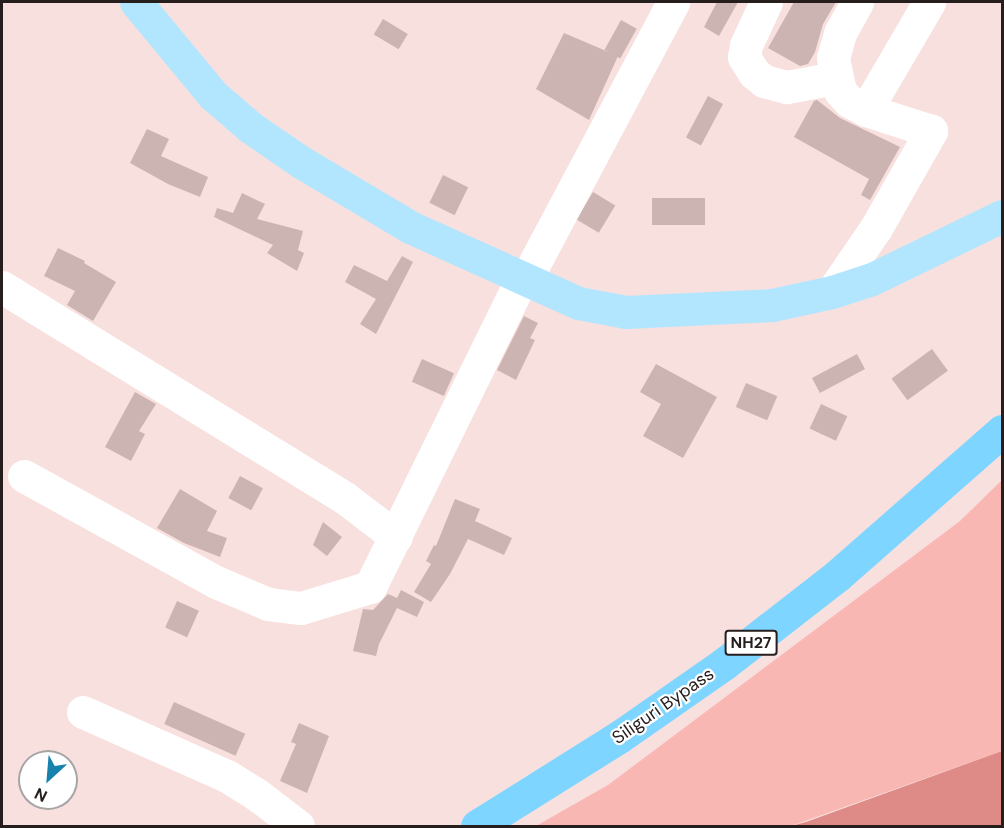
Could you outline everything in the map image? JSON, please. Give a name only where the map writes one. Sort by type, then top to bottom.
[{"type":"highway","name":"Siliguri Bypass","points":[[477,826],[619,737],[725,663],[838,575],[1002,431]]},
{"type":"main road","points":[[136,2],[213,95],[250,127],[302,162],[410,227],[578,303],[626,312],[772,305],[832,292],[872,279],[1002,216]]},
{"type":"street","points":[[24,476],[216,582],[267,604],[289,608],[313,606],[370,587],[524,279],[673,2]]},
{"type":"street","points":[[766,2],[746,45],[744,57],[748,67],[764,81],[775,86],[800,86],[835,78]]},
{"type":"street","points":[[832,292],[876,228],[931,131],[866,110],[844,96],[835,78],[833,58],[837,43],[857,2]]},
{"type":"street","points":[[866,110],[929,2]]},
{"type":"street","points":[[2,287],[345,498],[396,537]]},
{"type":"street","points":[[83,712],[227,776],[256,794],[298,826]]},
{"type":"shaded area","points":[[1002,480],[1002,751],[791,826],[536,826],[608,785],[960,521]]},
{"type":"shaded area","points":[[1002,751],[1002,826],[791,826],[806,822]]},
{"type":"building","points":[[717,2],[738,2],[719,36],[704,27]]},
{"type":"building","points":[[794,2],[836,2],[823,24],[815,52],[808,64],[800,66],[768,48]]},
{"type":"building","points":[[383,19],[408,34],[399,49],[374,34]]},
{"type":"building","points":[[621,20],[637,29],[620,58],[605,50]]},
{"type":"building","points":[[564,33],[618,56],[589,120],[536,89]]},
{"type":"building","points":[[708,96],[723,104],[701,145],[686,137]]},
{"type":"building","points":[[817,100],[840,118],[900,147],[870,200],[861,195],[869,179],[794,137],[814,101]]},
{"type":"building","points":[[147,129],[169,139],[161,156],[208,177],[200,197],[168,184],[130,163]]},
{"type":"building","points":[[443,175],[468,187],[455,215],[429,203]]},
{"type":"building","points":[[593,192],[615,205],[599,233],[577,219]]},
{"type":"building","points":[[242,193],[265,204],[257,219],[303,231],[298,250],[304,253],[297,271],[267,253],[273,245],[214,217],[217,208],[233,213]]},
{"type":"building","points":[[652,198],[705,198],[705,225],[652,225]]},
{"type":"building","points":[[58,248],[85,261],[84,263],[116,282],[93,321],[67,305],[75,291],[44,276]]},
{"type":"building","points":[[402,256],[413,262],[376,334],[360,324],[376,299],[345,282],[354,265],[387,281]]},
{"type":"building","points":[[524,316],[538,323],[530,338],[535,340],[516,380],[497,370]]},
{"type":"building","points":[[932,349],[948,371],[907,400],[892,378]]},
{"type":"building","points":[[857,354],[865,369],[820,393],[812,378]]},
{"type":"building","points":[[422,359],[454,373],[444,396],[412,382]]},
{"type":"building","points":[[656,364],[717,397],[683,458],[643,436],[661,404],[640,392]]},
{"type":"building","points":[[746,383],[777,396],[767,420],[736,407]]},
{"type":"building","points":[[135,392],[156,404],[139,431],[145,434],[131,461],[105,447]]},
{"type":"building","points":[[821,404],[847,416],[836,441],[810,428]]},
{"type":"building","points":[[240,476],[263,488],[251,510],[228,498]]},
{"type":"building","points":[[180,489],[217,511],[207,531],[227,538],[220,557],[184,543],[157,528]]},
{"type":"building","points":[[455,499],[480,509],[475,521],[512,538],[504,555],[468,539],[450,574],[431,602],[414,592],[431,564],[426,561],[434,545],[436,546]]},
{"type":"building","points":[[323,522],[342,537],[327,556],[313,545]]},
{"type":"building","points":[[401,590],[424,602],[417,617],[397,608],[379,644],[376,656],[353,651],[363,609],[373,610],[388,594],[397,598]]},
{"type":"building","points":[[177,601],[199,611],[187,637],[165,627]]},
{"type":"building","points":[[174,702],[245,734],[235,756],[164,724]]},
{"type":"building","points":[[299,723],[329,736],[307,793],[280,781],[296,744],[291,742]]}]
